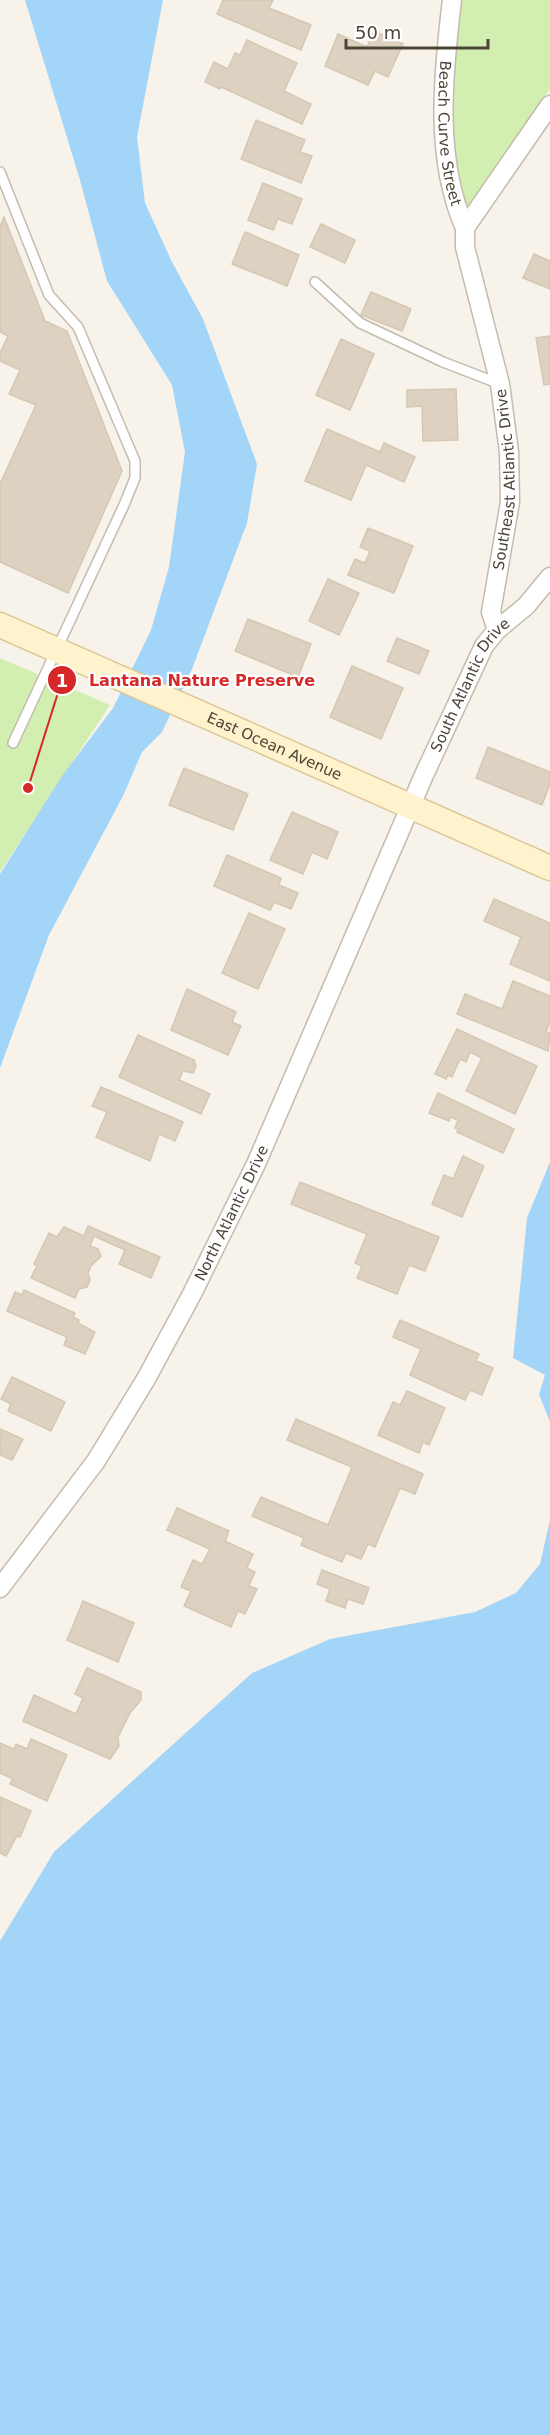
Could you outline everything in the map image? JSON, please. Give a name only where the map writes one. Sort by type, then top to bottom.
[{"type":"main road","name":"East Ocean Avenue","points":[[0,625],[550,868]]},
{"type":"street","name":"Beach Curve Street","points":[[452,0],[446,49],[444,128],[449,175],[456,209],[465,228]]},
{"type":"street","points":[[465,228],[550,105]]},
{"type":"street","name":"Southeast Atlantic Drive","points":[[465,228],[465,247],[500,384],[509,452],[510,502],[491,612],[497,630]]},
{"type":"street","name":"South Atlantic Drive","points":[[411,808],[484,646],[497,630],[526,606],[550,577]]},
{"type":"street","name":"North Atlantic Drive","points":[[0,1588],[96,1461],[146,1379],[192,1294],[256,1164],[411,808]]},
{"type":"lane","points":[[0,172],[49,295],[78,327],[135,461],[135,478],[124,505],[13,742]]},
{"type":"lane","points":[[315,282],[360,323],[443,362],[500,384]]},
{"type":"green space","points":[[462,0],[550,0],[550,89],[467,216],[451,146],[457,27]]},
{"type":"green space","points":[[0,658],[110,705],[0,872]]},
{"type":"water","points":[[25,0],[163,0],[137,137],[145,203],[172,262],[203,319],[257,464],[247,523],[192,669],[162,732],[142,752],[123,796],[49,935],[0,1068],[0,874],[62,776],[113,708],[151,630],[169,567],[185,452],[172,385],[107,281],[80,180]]},
{"type":"water","points":[[550,1162],[550,1422],[539,1394],[545,1375],[513,1358],[527,1218]]},
{"type":"water","points":[[550,1520],[550,2435],[0,2435],[0,1941],[54,1852],[252,1673],[330,1639],[475,1612],[516,1593],[540,1564]]},
{"type":"building","points":[[223,0],[273,0],[269,8],[311,25],[301,50],[217,14]]},
{"type":"building","points":[[374,31],[403,44],[388,77],[375,71],[368,85],[325,66],[338,34],[367,47]]},
{"type":"building","points":[[247,40],[297,63],[284,91],[311,104],[302,124],[205,82],[214,62],[228,69],[235,53],[240,55]]},
{"type":"building","points":[[256,120],[305,140],[300,152],[312,156],[301,183],[241,159]]},
{"type":"building","points":[[263,183],[302,199],[292,224],[278,219],[273,230],[248,220]]},
{"type":"building","points":[[4,217],[45,321],[67,331],[122,471],[68,593],[0,562],[0,484],[36,405],[9,394],[20,370],[0,361],[0,353],[8,336],[0,332],[0,226]]},
{"type":"building","points":[[321,224],[355,240],[345,263],[310,247]]},
{"type":"building","points":[[245,232],[299,255],[287,286],[232,264]]},
{"type":"building","points":[[534,254],[550,261],[550,289],[523,278]]},
{"type":"building","points":[[371,292],[411,309],[402,331],[361,315]]},
{"type":"building","points":[[550,336],[550,384],[544,385],[536,338]]},
{"type":"building","points":[[341,339],[374,354],[350,410],[316,395]]},
{"type":"building","points":[[456,389],[458,440],[423,441],[422,406],[407,407],[407,390]]},
{"type":"building","points":[[327,429],[380,452],[384,443],[415,457],[404,482],[366,465],[351,500],[305,481]]},
{"type":"building","points":[[368,528],[413,546],[394,593],[348,575],[355,559],[365,563],[370,551],[360,547]]},
{"type":"building","points":[[328,579],[359,593],[339,635],[309,621]]},
{"type":"building","points":[[248,619],[311,644],[298,677],[235,651]]},
{"type":"building","points":[[397,638],[429,651],[419,674],[387,661]]},
{"type":"building","points":[[352,666],[403,688],[381,739],[330,717]]},
{"type":"building","points":[[488,747],[550,772],[550,784],[542,805],[476,778]]},
{"type":"building","points":[[184,768],[248,794],[233,830],[169,805]]},
{"type":"building","points":[[292,812],[338,832],[327,859],[312,852],[303,874],[270,860]]},
{"type":"building","points":[[227,855],[281,878],[279,885],[298,893],[291,909],[274,902],[270,910],[214,886]]},
{"type":"building","points":[[494,899],[550,923],[550,981],[510,964],[521,937],[484,921]]},
{"type":"building","points":[[249,913],[285,929],[258,989],[222,973]]},
{"type":"building","points":[[513,981],[550,996],[550,1022],[546,1032],[550,1033],[548,1051],[457,1014],[465,994],[502,1009]]},
{"type":"building","points":[[187,989],[236,1012],[232,1022],[241,1026],[228,1055],[171,1030]]},
{"type":"building","points":[[457,1029],[537,1066],[515,1114],[466,1091],[482,1058],[470,1052],[466,1062],[460,1059],[452,1077],[448,1075],[446,1079],[435,1074]]},
{"type":"building","points":[[138,1035],[194,1060],[196,1066],[193,1073],[183,1071],[179,1080],[210,1094],[201,1114],[119,1077]]},
{"type":"building","points":[[101,1087],[183,1122],[175,1141],[159,1134],[150,1161],[96,1137],[107,1112],[92,1106]]},
{"type":"building","points":[[438,1093],[514,1129],[503,1153],[457,1132],[458,1129],[455,1128],[458,1120],[450,1117],[449,1121],[429,1113]]},
{"type":"building","points":[[463,1156],[484,1166],[462,1217],[432,1204],[444,1175],[453,1179]]},
{"type":"building","points":[[300,1182],[439,1237],[425,1271],[409,1265],[397,1294],[357,1278],[362,1266],[355,1263],[367,1234],[291,1204]]},
{"type":"building","points":[[88,1226],[160,1257],[151,1278],[119,1264],[125,1250],[94,1236],[90,1246],[98,1249],[101,1256],[91,1266],[87,1287],[79,1289],[75,1298],[31,1278],[37,1266],[34,1264],[49,1233],[57,1237],[64,1227],[84,1236]]},
{"type":"building","points":[[24,1290],[75,1313],[73,1317],[79,1320],[78,1323],[95,1332],[85,1354],[64,1345],[67,1337],[7,1311],[15,1292],[22,1295]]},
{"type":"building","points":[[400,1320],[479,1354],[476,1361],[493,1368],[482,1395],[470,1390],[465,1400],[410,1375],[421,1349],[393,1337]]},
{"type":"building","points":[[12,1377],[65,1402],[51,1431],[8,1411],[11,1404],[1,1399]]},
{"type":"building","points":[[407,1391],[445,1408],[429,1445],[423,1442],[419,1453],[378,1435],[393,1402],[400,1405]]},
{"type":"building","points":[[296,1419],[423,1474],[415,1494],[400,1488],[375,1547],[368,1544],[361,1559],[346,1553],[342,1562],[301,1545],[304,1538],[252,1516],[261,1497],[328,1525],[352,1467],[287,1440]]},
{"type":"building","points":[[0,1429],[23,1439],[12,1460],[0,1455]]},
{"type":"building","points":[[177,1508],[229,1531],[225,1541],[253,1554],[247,1568],[255,1572],[249,1586],[257,1589],[245,1614],[238,1611],[231,1627],[184,1606],[191,1591],[181,1587],[193,1560],[202,1564],[210,1549],[167,1530]]},
{"type":"building","points":[[322,1570],[369,1588],[363,1604],[348,1599],[345,1608],[326,1601],[330,1589],[317,1584]]},
{"type":"building","points":[[83,1601],[134,1623],[118,1662],[67,1640]]},
{"type":"building","points":[[87,1668],[141,1692],[141,1700],[130,1713],[118,1737],[119,1746],[110,1759],[23,1721],[34,1695],[76,1714],[83,1698],[75,1694]]},
{"type":"building","points":[[31,1739],[67,1755],[47,1801],[10,1784],[13,1779],[0,1773],[0,1743],[14,1749],[16,1744],[27,1749]]},
{"type":"building","points":[[0,1797],[31,1811],[20,1837],[17,1836],[6,1856],[0,1853]]},
{"type":"place","name":"Lantana Nature Preserve","points":[[28,788]]}]
